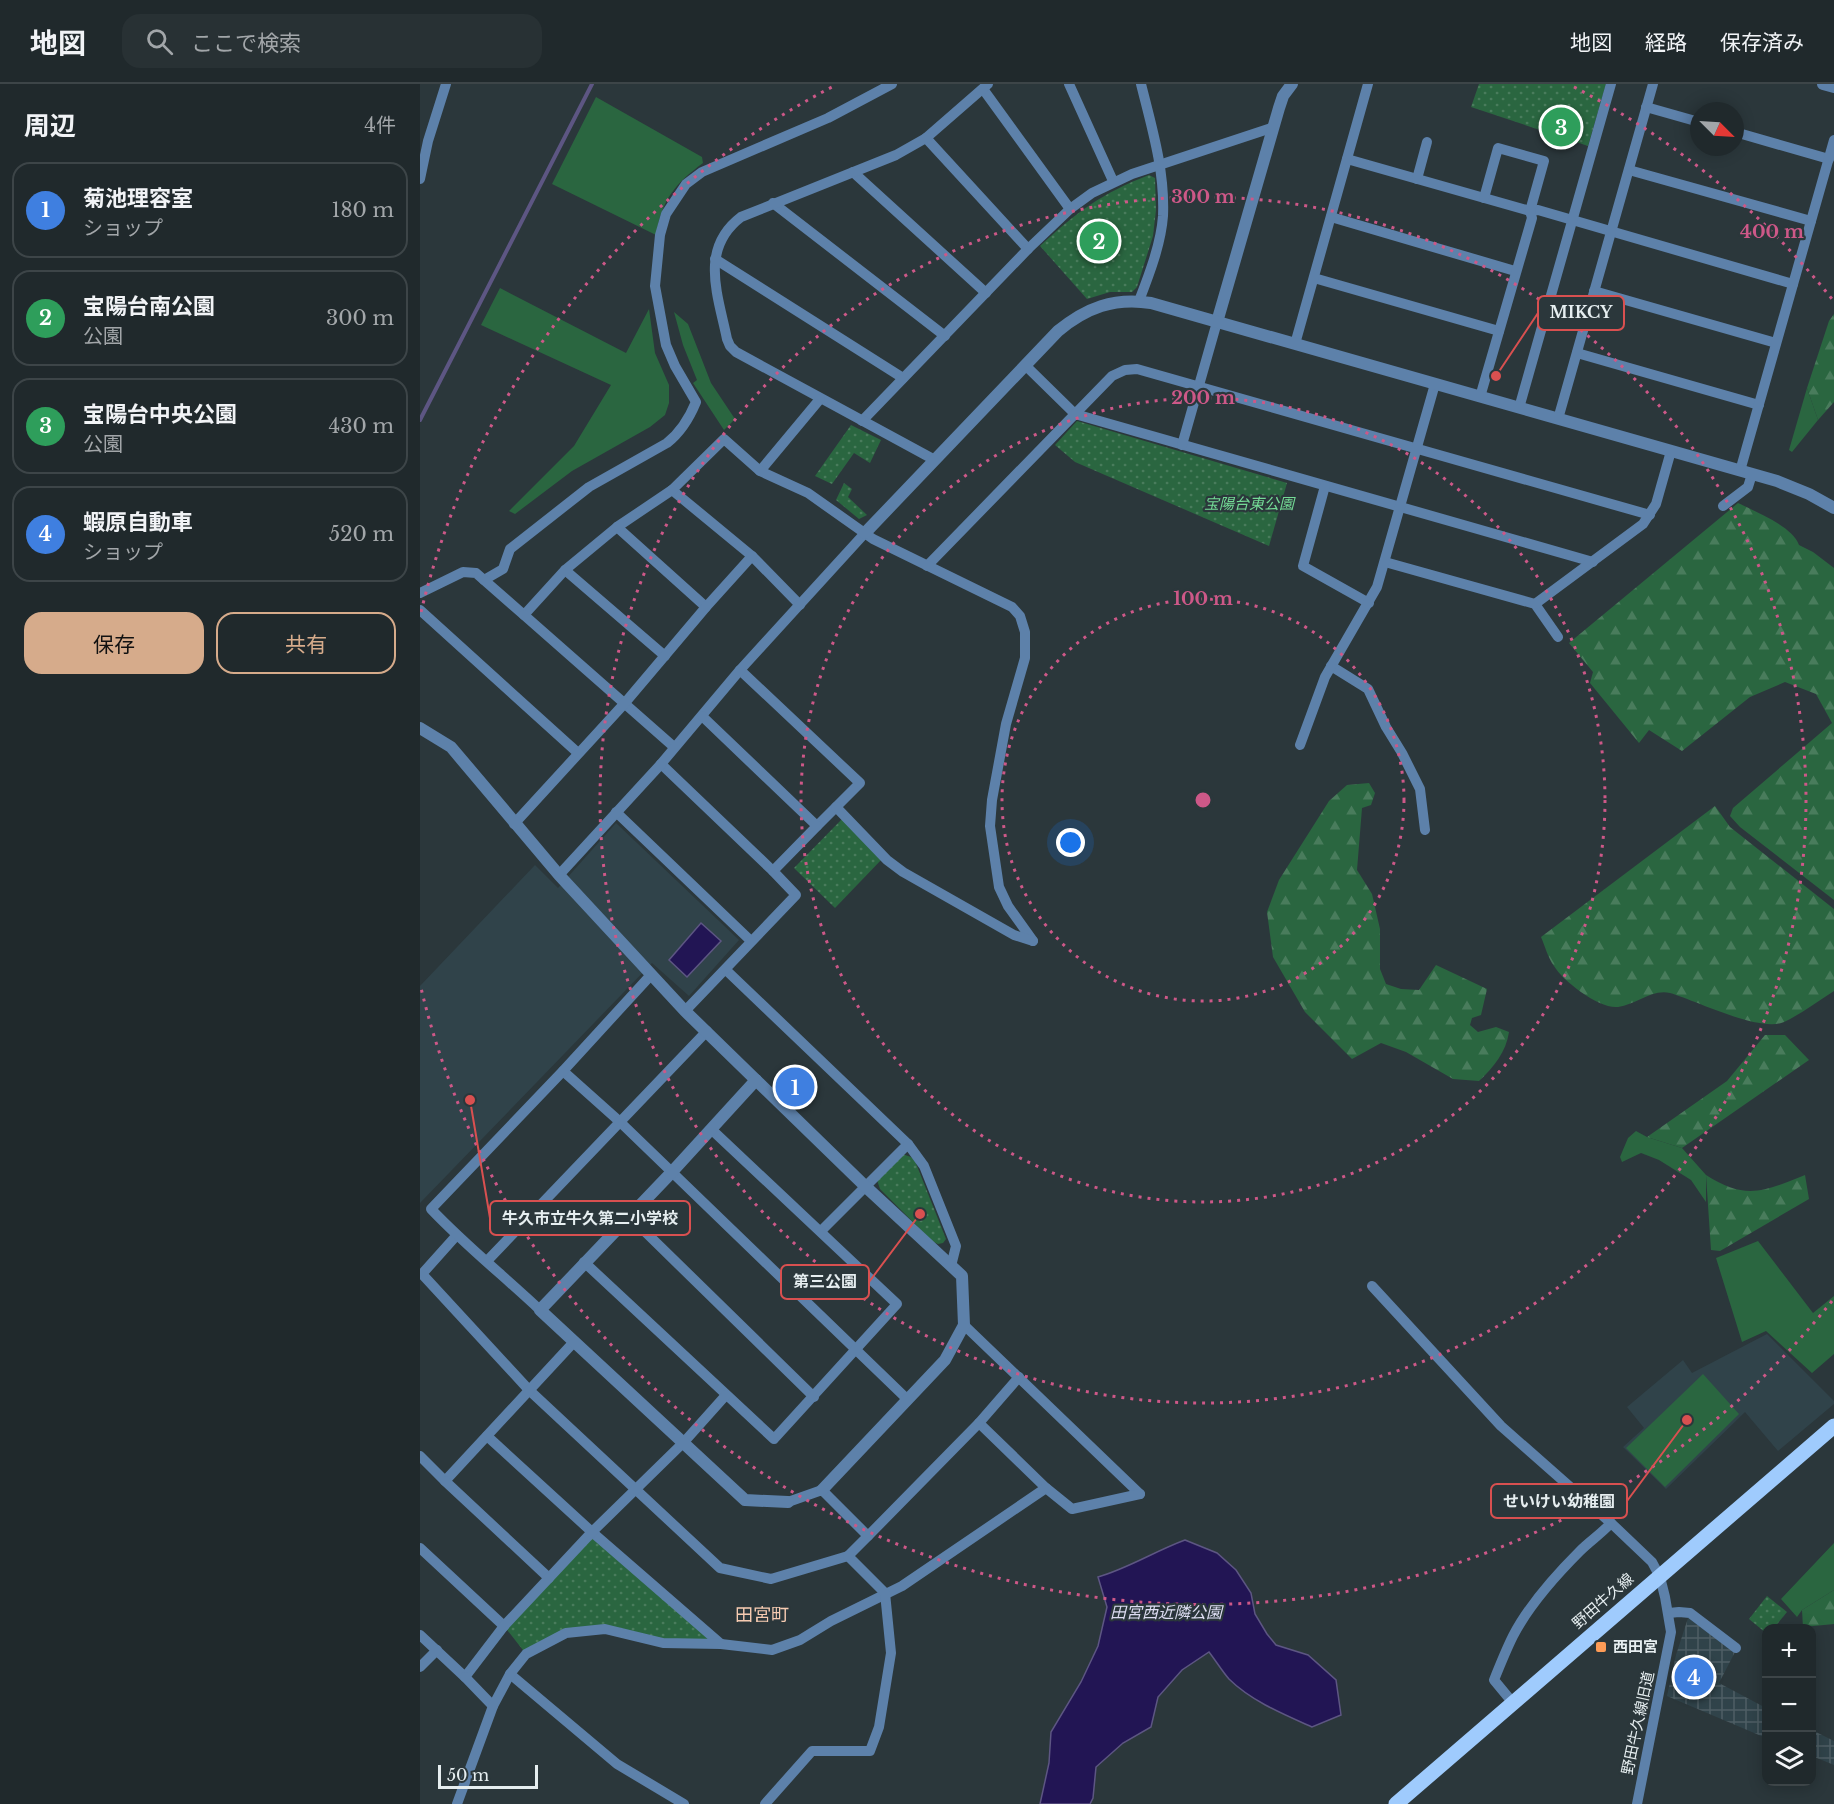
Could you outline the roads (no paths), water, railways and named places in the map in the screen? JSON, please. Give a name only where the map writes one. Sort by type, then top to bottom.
[{"type":"main road","name":"野田牛久線","points":[[1396,1804],[1439,1759],[1513,1703],[1834,1426]]},
{"type":"street","points":[[420,179],[428,141],[446,84]]},
{"type":"street","points":[[484,580],[503,569],[510,549],[521,540],[589,487],[667,443],[678,435],[688,421],[696,402],[675,366],[666,345],[655,286],[660,236],[666,214],[686,184],[702,172],[836,115],[892,84]]},
{"type":"street","points":[[1069,84],[1113,181]]},
{"type":"street","points":[[1139,301],[1159,240],[1163,218],[1161,165],[1141,84]]},
{"type":"street","points":[[1182,445],[1283,96],[1292,84]]},
{"type":"street","points":[[1296,344],[1368,84]]},
{"type":"street","points":[[1519,408],[1611,84]]},
{"type":"street","points":[[1558,419],[1653,84]]},
{"type":"street","points":[[1823,84],[1834,87]]},
{"type":"street","points":[[933,459],[743,357],[729,346],[715,277],[715,260],[721,239],[735,222],[752,212],[896,155],[926,138],[986,86],[1070,209]]},
{"type":"street","points":[[1646,107],[1690,119]]},
{"type":"street","points":[[862,421],[1028,249],[1070,209],[1113,181],[1274,127]]},
{"type":"street","points":[[1744,135],[1829,159]]},
{"type":"street","points":[[926,138],[1028,249]]},
{"type":"street","points":[[1723,506],[1748,488],[1746,473],[1759,405],[1834,140]]},
{"type":"street","points":[[1417,178],[1427,142]]},
{"type":"street","points":[[1480,397],[1532,218],[1530,211],[1544,161],[1498,148],[1484,198]]},
{"type":"street","points":[[1347,159],[1530,211],[1538,210],[1793,284]]},
{"type":"street","points":[[1629,170],[1811,221]]},
{"type":"street","points":[[853,172],[986,293]]},
{"type":"street","points":[[773,203],[945,336]]},
{"type":"street","points":[[1331,217],[1515,271]]},
{"type":"street","points":[[715,260],[903,378]]},
{"type":"street","points":[[1314,278],[1499,331]]},
{"type":"street","points":[[1594,291],[1776,343]]},
{"type":"street","points":[[559,875],[661,764],[740,670],[933,459],[1058,331],[1080,314],[1104,304],[1139,301],[1296,344],[1793,487],[1834,508]]},
{"type":"street","points":[[1577,353],[1759,405]]},
{"type":"street","points":[[1025,365],[1075,414],[1593,561]]},
{"type":"street","points":[[927,566],[1112,376],[1125,370],[1137,369],[1650,515]]},
{"type":"street","points":[[1300,745],[1325,677],[1377,587],[1435,384]]},
{"type":"street","points":[[760,471],[820,399]]},
{"type":"street","points":[[524,615],[565,570],[617,527],[672,490],[724,439],[760,471],[808,493],[865,533],[900,554],[1012,607],[1020,616],[1025,632],[1024,658],[1006,724],[992,800],[990,826],[999,887],[1008,906],[1033,941],[1014,935],[903,872],[887,860],[836,807]]},
{"type":"street","points":[[1535,604],[1632,534],[1650,515],[1656,504],[1671,451]]},
{"type":"street","points":[[1325,486],[1303,566],[1369,603]]},
{"type":"street","points":[[672,490],[752,556],[800,605]]},
{"type":"street","points":[[617,527],[706,607]]},
{"type":"street","points":[[514,824],[624,704],[752,556]]},
{"type":"street","points":[[1384,562],[1535,604],[1558,637]]},
{"type":"street","points":[[565,570],[665,656]]},
{"type":"street","points":[[420,593],[463,572],[476,573],[674,747]]},
{"type":"street","points":[[420,610],[578,753]]},
{"type":"street","points":[[1331,666],[1368,690],[1376,703],[1386,727],[1420,789],[1425,830]]},
{"type":"street","points":[[740,670],[860,783],[773,871]]},
{"type":"street","points":[[702,716],[817,826]]},
{"type":"street","points":[[420,728],[452,747],[514,824],[650,976],[866,1187],[962,1276],[964,1324],[945,1360],[822,1490],[789,1502],[745,1500],[487,1261],[456,1236],[431,1209],[650,976]]},
{"type":"street","points":[[661,764],[796,895],[685,1011]]},
{"type":"street","points":[[616,812],[751,941]]},
{"type":"street","points":[[726,970],[908,1144],[924,1166],[956,1246],[951,1266]]},
{"type":"street","points":[[487,1261],[707,1031]]},
{"type":"street","points":[[563,1071],[619,1121],[907,1399]]},
{"type":"street","points":[[540,1310],[672,1173],[756,1080]]},
{"type":"street","points":[[585,1262],[774,1439],[814,1397],[897,1304],[711,1129]]},
{"type":"street","points":[[821,1231],[908,1144]]},
{"type":"street","points":[[629,1216],[814,1397]]},
{"type":"street","points":[[456,1236],[422,1274],[529,1390],[720,1568],[771,1579],[848,1556],[979,1423],[1020,1377]]},
{"type":"street","points":[[1372,1286],[1501,1426],[1611,1523],[1652,1562],[1660,1577]]},
{"type":"street","points":[[964,1324],[1140,1494],[1072,1509],[1046,1488],[979,1423]]},
{"type":"street","points":[[445,1481],[573,1343]]},
{"type":"street","points":[[465,1677],[504,1626],[592,1532],[684,1442],[726,1395]]},
{"type":"street","points":[[487,1436],[592,1532],[721,1644]]},
{"type":"street","points":[[420,1456],[549,1578]]},
{"type":"street","points":[[457,1804],[493,1706],[510,1674],[526,1654],[566,1633],[604,1629],[663,1643],[721,1644],[772,1650],[801,1640],[831,1621],[902,1586],[1046,1488]]},
{"type":"street","points":[[822,1490],[868,1536]]},
{"type":"street","points":[[1513,1703],[1494,1680],[1513,1636],[1557,1577],[1582,1549],[1611,1523]]},
{"type":"street","points":[[420,1548],[504,1626]]},
{"type":"street","points":[[765,1804],[812,1751],[870,1751],[879,1726],[891,1653],[885,1593],[848,1556]]},
{"type":"street","name":"野田牛久線旧道","points":[[1637,1804],[1671,1632],[1660,1577]]},
{"type":"street","points":[[1669,1613],[1690,1613],[1736,1648]]},
{"type":"street","points":[[420,1635],[493,1706]]},
{"type":"street","points":[[420,1667],[436,1650]]},
{"type":"street","points":[[510,1674],[617,1764],[684,1804]]},
{"type":"water","points":[[701,923],[721,941],[687,977],[669,960]]},
{"type":"water","name":"田宮西近隣公園","points":[[1185,1540],[1217,1553],[1236,1570],[1251,1593],[1255,1614],[1276,1645],[1308,1655],[1336,1680],[1341,1715],[1312,1727],[1280,1712],[1258,1701],[1238,1687],[1226,1676],[1209,1652],[1182,1670],[1158,1697],[1151,1727],[1123,1743],[1096,1767],[1093,1798],[1090,1804],[1040,1804],[1049,1763],[1051,1732],[1081,1682],[1098,1646],[1107,1607],[1098,1577]]},
{"type":"waterway","points":[[420,420],[592,84]]},
{"type":"place","name":"宝陽台中央公園","points":[[1561,127]]},
{"type":"place","name":"宝陽台南公園","points":[[1099,241]]},
{"type":"place","name":"MIKCY","points":[[1496,376]]},
{"type":"place","name":"菊池理容室","points":[[795,1087]]},
{"type":"place","name":"牛久市立牛久第二小学校","points":[[470,1100]]},
{"type":"place","name":"第三公園","points":[[920,1214]]},
{"type":"place","name":"せいけい幼稚園","points":[[1687,1420]]},
{"type":"place","name":"西田宮","points":[[1601,1647]]},
{"type":"place","name":"蝦原自動車","points":[[1694,1677]]},
{"type":"district","name":"田宮町","points":[[762,1615]]},
{"type":"park label","name":"宝陽台東公園","points":[[1249,504]]}]
